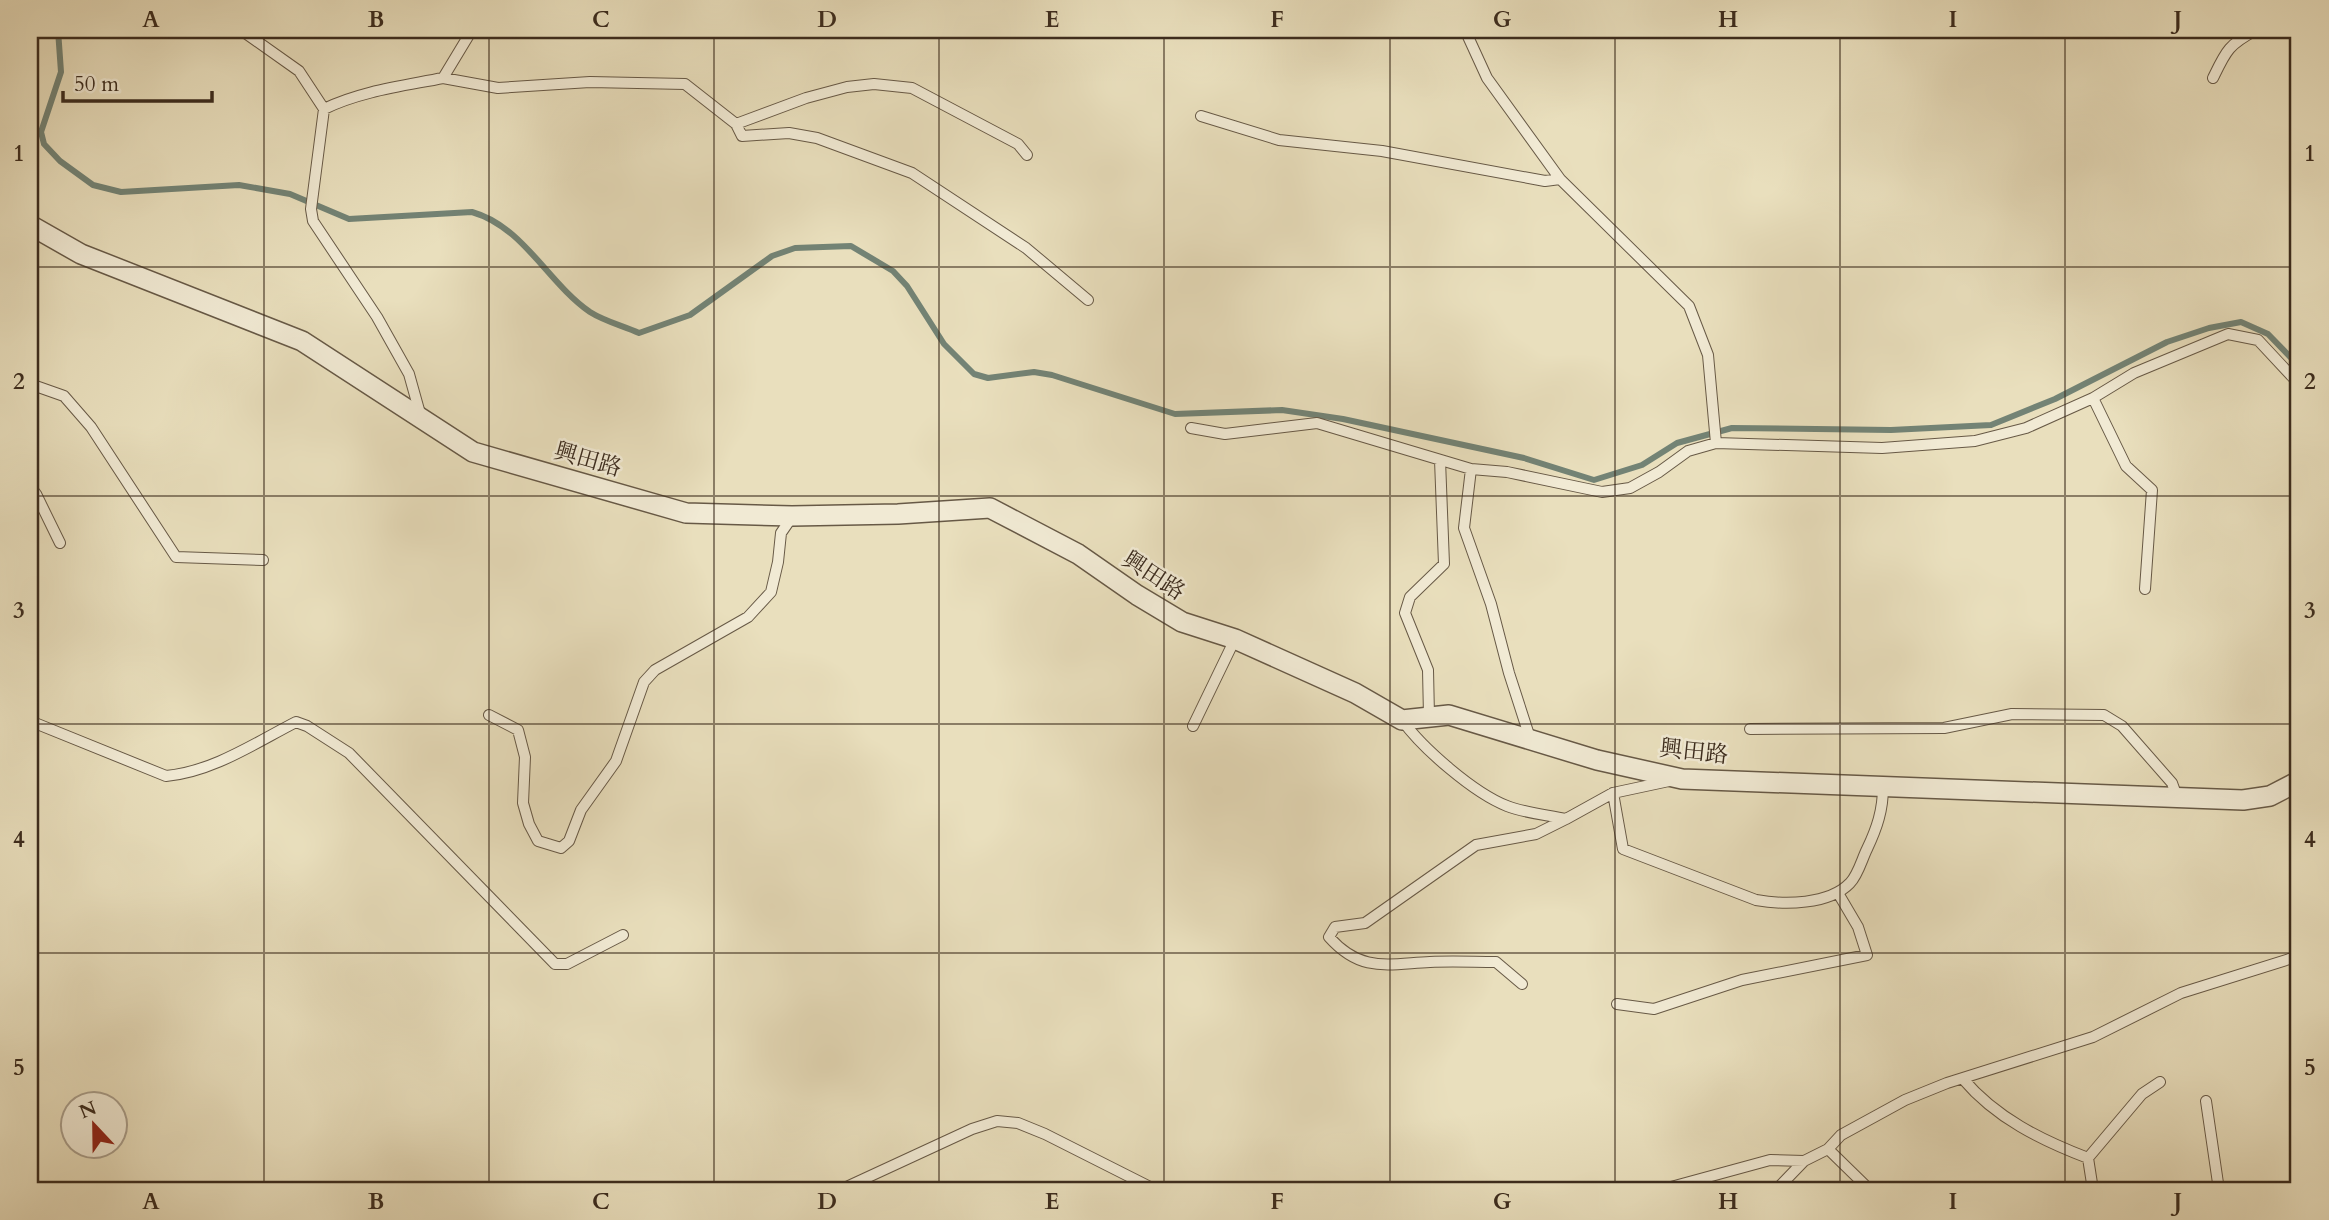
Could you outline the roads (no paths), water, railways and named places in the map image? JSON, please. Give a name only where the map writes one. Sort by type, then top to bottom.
[{"type":"street","name":"興田路","points":[[30,225],[81,254],[302,341],[473,452],[686,513],[793,516],[898,514],[990,508],[1078,554],[1182,622],[1236,639],[1355,694],[1402,720],[1449,716],[1597,760],[1682,779],[2243,800],[2270,796],[2299,781]]},
{"type":"lane","points":[[241,30],[299,71],[324,109],[311,209],[313,221],[377,317],[409,374],[422,421]]},
{"type":"lane","points":[[443,78],[472,30]]},
{"type":"lane","points":[[1465,30],[1487,78],[1560,179],[1689,306],[1708,355],[1716,443]]},
{"type":"lane","points":[[2213,78],[2227,49],[2256,30]]},
{"type":"lane","points":[[324,109],[367,94],[443,78],[498,88],[590,82],[685,85],[736,124],[742,136],[789,134],[817,138],[912,173],[1026,248],[1088,300]]},
{"type":"lane","points":[[736,124],[806,98],[847,87],[874,84],[912,88],[1018,144],[1027,155]]},
{"type":"lane","points":[[1201,116],[1279,141],[1382,151],[1545,181],[1560,179]]},
{"type":"lane","points":[[1191,428],[1225,434],[1317,423],[1471,469],[1507,472],[1602,492],[1630,488],[1689,451],[1716,443],[1882,448],[1975,441],[2026,428],[2093,398],[2134,373],[2228,334],[2258,340],[2299,384]]},
{"type":"lane","points":[[30,384],[64,397],[91,427],[176,557],[263,560]]},
{"type":"lane","points":[[2093,398],[2126,466],[2152,490],[2145,589]]},
{"type":"lane","points":[[1429,716],[1428,670],[1405,613],[1410,597],[1444,564],[1440,460]]},
{"type":"lane","points":[[1471,469],[1464,528],[1491,604],[1508,673],[1530,740]]},
{"type":"lane","points":[[30,486],[60,543]]},
{"type":"lane","points":[[489,715],[518,730],[525,757],[523,803],[529,824],[538,841],[561,848],[569,841],[581,810],[616,761],[644,682],[655,670],[748,617],[771,592],[781,533],[793,516]]},
{"type":"lane","points":[[1193,726],[1236,639]]},
{"type":"lane","points":[[1750,729],[1944,728],[2012,714],[2104,715],[2123,726],[2172,783],[2177,797]]},
{"type":"lane","points":[[1402,720],[1414,737],[1469,784],[1507,806],[1566,819]]},
{"type":"lane","points":[[30,722],[166,776],[188,774],[296,722],[307,726],[349,753],[555,964],[567,964],[623,935]]},
{"type":"lane","points":[[1522,984],[1496,962],[1430,962],[1388,966],[1359,960],[1343,952],[1329,937],[1335,927],[1365,923],[1476,845],[1536,835],[1613,793],[1682,779]]},
{"type":"lane","points":[[1613,793],[1623,849],[1756,900],[1776,903],[1815,899],[1838,892],[1851,882],[1876,829],[1883,807],[1883,787]]},
{"type":"lane","points":[[1617,1004],[1654,1009],[1742,980],[1867,955],[1858,926],[1838,892]]},
{"type":"lane","points":[[1776,1190],[1804,1161],[1828,1149],[1841,1135],[1905,1100],[2093,1037],[2180,993],[2299,956]]},
{"type":"lane","points":[[1963,1079],[1980,1099],[2004,1117],[2059,1147],[2088,1158]]},
{"type":"lane","points":[[2093,1190],[2088,1158],[2142,1094],[2160,1082]]},
{"type":"lane","points":[[2206,1101],[2220,1190]]},
{"type":"lane","points":[[840,1190],[972,1129],[997,1121],[1018,1123],[1045,1134],[1156,1190]]},
{"type":"lane","points":[[1828,1149],[1870,1190]]},
{"type":"lane","points":[[1660,1190],[1770,1160],[1804,1161]]},
{"type":"waterway","points":[[58,30],[61,72],[41,132],[44,144],[60,161],[93,185],[121,192],[239,185],[290,194],[349,219],[472,212],[490,219],[521,242],[561,286],[590,312],[639,333],[690,315],[772,256],[795,248],[851,246],[893,271],[907,286],[944,344],[974,374],[988,378],[1034,372],[1052,375],[1175,414],[1282,410],[1343,419],[1524,458],[1594,480],[1642,465],[1677,443],[1732,428],[1891,430],[1991,425],[2055,399],[2167,342],[2209,328],[2241,322],[2268,334],[2299,366]]}]
